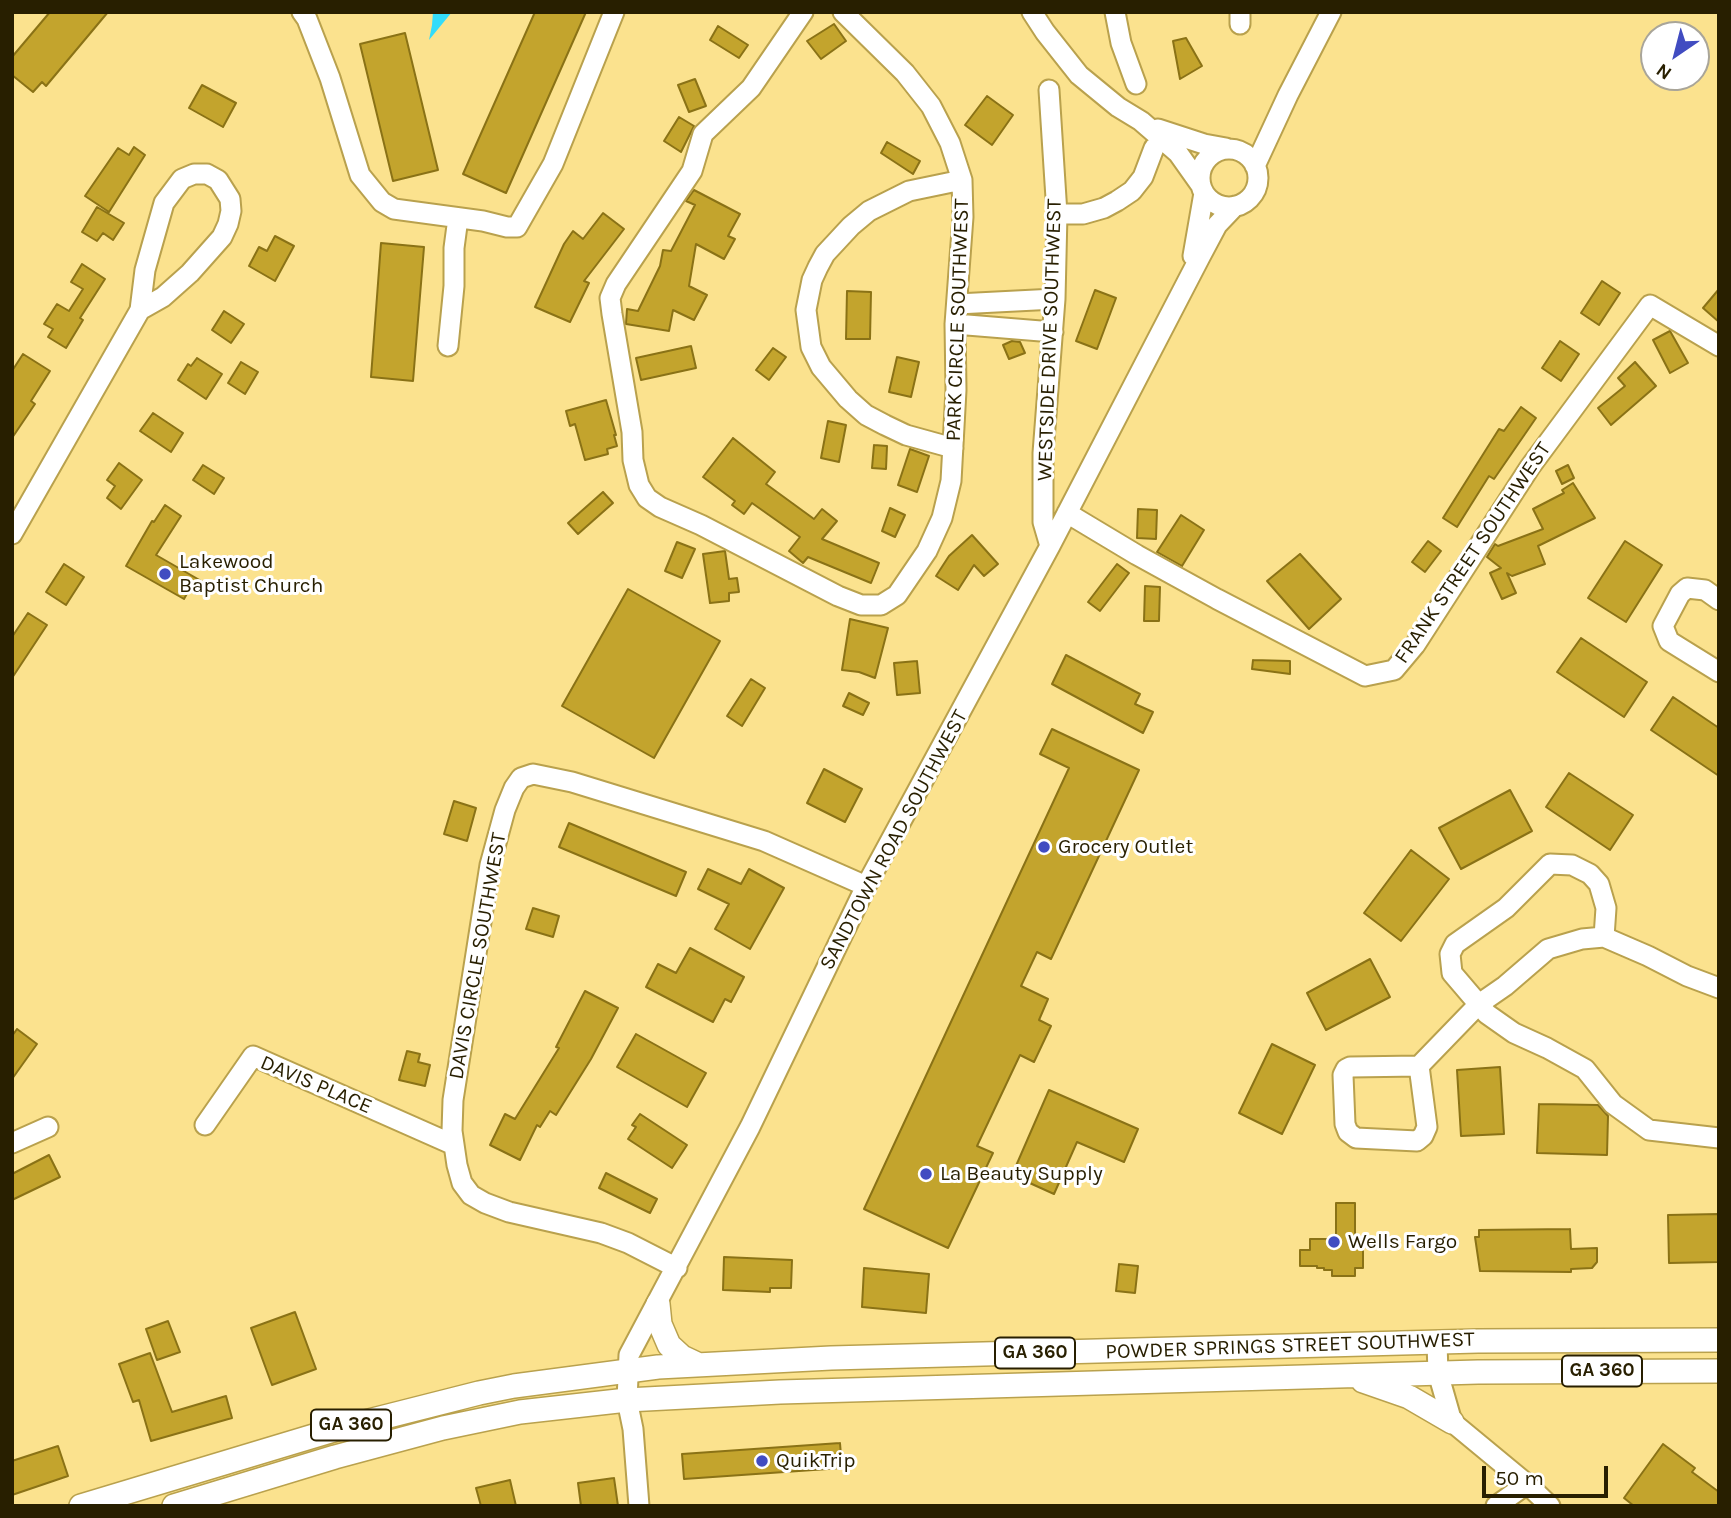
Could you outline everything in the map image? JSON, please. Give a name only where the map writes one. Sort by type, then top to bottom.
[{"type":"main road","points":[[658,1304],[660,1324],[669,1345],[682,1357],[699,1365]]},
{"type":"main road","name":"POWDER SPRINGS STREET SOUTHWEST","points":[[80,1506],[387,1416],[514,1386],[627,1371],[831,1358],[1437,1343],[1719,1340]]},
{"type":"main road","name":"POWDER SPRINGS STREET SOUTHWEST","points":[[174,1506],[335,1457],[443,1429],[520,1412],[627,1400],[780,1392],[1438,1373],[1719,1371]]},
{"type":"main road","points":[[1350,1376],[1409,1397],[1452,1422]]},
{"type":"street","points":[[302,12],[330,78],[360,175],[382,202],[394,209],[484,221],[507,227],[517,227],[553,164],[614,12]]},
{"type":"street","name":"PARK CIRCLE SOUTHWEST","points":[[803,12],[751,88],[703,134],[692,171],[616,284],[610,298],[612,314],[632,432],[633,460],[639,485],[647,498],[838,596],[862,605],[881,606],[897,595],[927,551],[942,518],[951,481],[956,390],[956,314],[963,217],[962,180],[950,143],[931,106],[898,65],[843,12]]},
{"type":"street","points":[[1032,12],[1079,75],[1118,107],[1141,121],[1188,140],[1245,153],[1255,166],[1258,180],[1251,197],[1235,206],[1217,204],[1202,188],[1178,153],[1141,121]]},
{"type":"street","points":[[1115,12],[1121,43],[1136,84]]},
{"type":"street","points":[[1255,166],[1300,70],[1331,12]]},
{"type":"street","points":[[1202,188],[1203,164],[1209,156],[1232,149],[1269,115],[1300,70]]},
{"type":"street","name":"WESTSIDE DRIVE SOUTHWEST","points":[[1049,90],[1057,214],[1055,299],[1043,453],[1042,522],[1050,546]]},
{"type":"street","points":[[1057,214],[1083,214],[1104,208],[1125,196],[1143,177],[1154,148]]},
{"type":"street","points":[[12,534],[140,310],[145,270],[164,203],[182,178],[207,174],[218,180],[230,199],[231,211],[222,237],[190,273],[163,297],[140,310]]},
{"type":"street","points":[[953,448],[906,435],[866,415],[848,399],[821,367],[811,347],[806,310],[812,280],[825,254],[869,211],[909,191],[962,180]]},
{"type":"street","name":"SANDTOWN ROAD SOUTHWEST","points":[[1185,287],[1199,228],[1202,188]]},
{"type":"street","name":"SANDTOWN ROAD SOUTHWEST","points":[[639,1506],[633,1429],[627,1400],[629,1355],[750,1127],[866,886],[1068,513],[1217,225],[1235,206]]},
{"type":"street","points":[[448,346],[458,218]]},
{"type":"street","points":[[956,314],[1055,299]]},
{"type":"street","name":"FRANK STREET SOUTHWEST","points":[[1068,513],[1217,599],[1365,676],[1394,670],[1415,645],[1530,467],[1650,305],[1719,346]]},
{"type":"street","points":[[956,314],[1053,332]]},
{"type":"street","points":[[1719,600],[1705,590],[1687,588],[1680,594],[1663,626],[1670,641],[1719,671]]},
{"type":"street","name":"DAVIS CIRCLE SOUTHWEST","points":[[677,1268],[628,1243],[601,1233],[509,1212],[485,1203],[471,1195],[462,1184],[452,1131],[453,1100],[490,865],[513,788],[522,778],[533,774],[572,782],[751,837],[866,886]]},
{"type":"street","points":[[1604,937],[1606,908],[1599,884],[1590,874],[1572,866],[1550,864],[1506,908],[1455,944],[1450,954],[1452,973],[1487,1014],[1514,1034],[1585,1069],[1613,1104],[1649,1130],[1719,1138]]},
{"type":"street","points":[[1419,1066],[1427,1127],[1423,1136],[1417,1141],[1356,1138],[1348,1132],[1345,1124],[1343,1075],[1346,1069],[1419,1066],[1479,1004],[1505,986],[1548,948],[1582,939],[1604,937],[1719,988]]},
{"type":"street","name":"DAVIS PLACE","points":[[205,1125],[253,1056],[454,1145]]},
{"type":"street","points":[[12,1143],[48,1127]]},
{"type":"street","points":[[1437,1343],[1438,1373],[1452,1422],[1527,1483],[1550,1506]]},
{"type":"street","points":[[1496,1506],[1527,1483]]},
{"type":"water","points":[[433,12],[452,12],[429,40],[432,25]]},
{"type":"building","points":[[50,12],[108,12],[46,86],[42,82],[33,92],[12,75],[12,57]]},
{"type":"building","points":[[535,12],[586,12],[506,193],[463,174]]},
{"type":"building","points":[[834,24],[846,41],[821,59],[807,41]]},
{"type":"building","points":[[718,26],[748,45],[739,58],[710,40]]},
{"type":"building","points":[[405,33],[438,170],[393,181],[360,44]]},
{"type":"building","points":[[1186,38],[1202,66],[1180,79],[1173,41]]},
{"type":"building","points":[[695,79],[706,106],[689,112],[678,85]]},
{"type":"building","points":[[202,85],[236,103],[223,127],[189,108]]},
{"type":"building","points":[[987,96],[1013,115],[992,145],[965,125]]},
{"type":"building","points":[[679,117],[694,126],[681,152],[664,141]]},
{"type":"building","points":[[887,142],[920,161],[913,174],[881,153]]},
{"type":"building","points":[[134,147],[145,155],[109,212],[85,196],[118,148],[129,155]]},
{"type":"building","points":[[694,190],[740,214],[728,236],[735,239],[724,259],[696,244],[689,286],[707,295],[694,320],[673,310],[669,331],[626,324],[627,309],[638,311],[660,266],[663,250],[671,251],[695,205],[686,201]]},
{"type":"building","points":[[97,207],[124,223],[113,240],[103,233],[97,241],[82,232]]},
{"type":"building","points":[[603,213],[624,229],[584,281],[589,283],[570,322],[535,307],[564,244],[573,231],[583,239]]},
{"type":"building","points":[[275,236],[294,246],[275,281],[249,266],[259,247],[267,251]]},
{"type":"building","points":[[381,243],[424,247],[413,381],[371,377]]},
{"type":"building","points":[[82,264],[105,279],[80,318],[83,320],[66,348],[48,337],[53,329],[44,324],[57,304],[69,311],[83,289],[71,282]]},
{"type":"building","points":[[1602,281],[1620,293],[1599,325],[1581,313]]},
{"type":"building","points":[[1719,289],[1719,322],[1703,308]]},
{"type":"building","points":[[1095,290],[1116,298],[1097,349],[1076,341]]},
{"type":"building","points":[[847,291],[871,292],[870,339],[846,339]]},
{"type":"building","points":[[224,311],[244,324],[231,343],[212,330]]},
{"type":"building","points":[[1670,331],[1688,363],[1670,373],[1653,340]]},
{"type":"building","points":[[1012,341],[1020,342],[1025,353],[1009,359],[1003,345]]},
{"type":"building","points":[[1560,341],[1579,354],[1561,381],[1542,368]]},
{"type":"building","points":[[691,346],[696,368],[641,380],[636,358]]},
{"type":"building","points":[[773,348],[786,357],[769,380],[756,370]]},
{"type":"building","points":[[23,354],[50,371],[31,401],[35,404],[12,438],[12,371]]},
{"type":"building","points":[[897,357],[919,362],[911,397],[889,392]]},
{"type":"building","points":[[197,358],[222,374],[206,399],[178,380],[188,364],[191,366]]},
{"type":"building","points":[[241,362],[258,372],[245,394],[228,383]]},
{"type":"building","points":[[1635,362],[1656,386],[1611,425],[1598,408],[1625,386],[1618,378]]},
{"type":"building","points":[[606,400],[617,446],[607,449],[608,454],[585,460],[575,424],[570,426],[566,411]]},
{"type":"building","points":[[1521,407],[1536,418],[1494,479],[1489,476],[1457,527],[1443,518],[1499,429],[1504,431]]},
{"type":"building","points":[[153,413],[183,433],[171,452],[140,431]]},
{"type":"building","points":[[828,421],[846,425],[839,462],[821,458]]},
{"type":"building","points":[[733,438],[775,472],[766,484],[814,519],[822,509],[837,521],[822,539],[879,563],[871,583],[808,557],[803,563],[789,551],[800,537],[752,503],[744,514],[732,505],[735,501],[703,477]]},
{"type":"building","points":[[874,445],[887,446],[886,469],[872,468]]},
{"type":"building","points":[[910,449],[929,456],[917,492],[898,485]]},
{"type":"building","points":[[119,463],[142,480],[121,509],[107,498],[115,486],[107,480]]},
{"type":"building","points":[[203,465],[224,478],[214,494],[193,480]]},
{"type":"building","points":[[1568,465],[1574,478],[1562,484],[1556,471]]},
{"type":"building","points":[[1573,483],[1595,518],[1538,546],[1545,564],[1512,576],[1507,573],[1516,593],[1502,599],[1490,573],[1501,568],[1487,557],[1495,544],[1498,546],[1543,529],[1533,509],[1564,493],[1562,490]]},
{"type":"building","points":[[603,492],[613,503],[578,534],[568,523]]},
{"type":"building","name":"Lakewood Baptist Church","points":[[165,505],[181,516],[156,555],[203,582],[196,594],[189,590],[184,599],[126,566],[152,521],[154,522]]},
{"type":"building","points":[[890,508],[905,515],[895,537],[882,531]]},
{"type":"building","points":[[1138,509],[1157,510],[1156,539],[1137,538]]},
{"type":"building","points":[[1181,515],[1204,530],[1182,566],[1157,552]]},
{"type":"building","points":[[972,535],[998,564],[984,576],[974,565],[958,590],[936,576],[949,556]]},
{"type":"building","points":[[1428,541],[1441,551],[1425,572],[1412,562]]},
{"type":"building","points":[[1625,541],[1662,565],[1626,622],[1588,598]]},
{"type":"building","points":[[677,542],[695,549],[682,578],[665,571]]},
{"type":"building","points":[[725,551],[729,579],[737,578],[739,592],[729,593],[729,601],[710,603],[703,554]]},
{"type":"building","points":[[1300,554],[1341,599],[1309,629],[1267,581]]},
{"type":"building","points":[[64,564],[84,577],[66,605],[46,592]]},
{"type":"building","points":[[1117,564],[1129,573],[1100,611],[1088,602]]},
{"type":"building","points":[[1145,586],[1160,587],[1159,621],[1144,621]]},
{"type":"building","points":[[628,589],[720,641],[654,758],[562,706]]},
{"type":"building","points":[[28,613],[47,625],[12,678],[12,637]]},
{"type":"building","points":[[850,619],[888,628],[875,678],[842,670]]},
{"type":"building","points":[[1581,638],[1647,682],[1624,717],[1557,672]]},
{"type":"building","points":[[1066,655],[1140,694],[1135,704],[1153,712],[1143,733],[1052,684]]},
{"type":"building","points":[[1253,660],[1290,661],[1290,674],[1252,669]]},
{"type":"building","points":[[917,661],[920,693],[897,695],[894,663]]},
{"type":"building","points":[[751,679],[765,688],[742,726],[727,716]]},
{"type":"building","points":[[849,693],[869,703],[863,715],[843,706]]},
{"type":"building","points":[[1673,697],[1719,728],[1719,776],[1651,730]]},
{"type":"building","points":[[1052,729],[1139,770],[1051,959],[1037,952],[1021,986],[1048,999],[1039,1020],[1051,1026],[1034,1062],[1020,1055],[977,1146],[993,1153],[948,1248],[864,1209],[1069,768],[1040,754]]},
{"type":"building","points":[[824,769],[862,789],[845,822],[807,803]]},
{"type":"building","points":[[1569,773],[1633,815],[1610,850],[1546,807]]},
{"type":"building","points":[[1510,790],[1532,831],[1461,869],[1439,828]]},
{"type":"building","points":[[454,801],[476,808],[467,841],[444,834]]},
{"type":"building","points":[[569,823],[686,872],[676,896],[559,847]]},
{"type":"building","points":[[1411,850],[1449,879],[1401,941],[1364,913]]},
{"type":"building","points":[[708,869],[741,884],[749,869],[784,888],[750,949],[715,929],[729,904],[698,889]]},
{"type":"building","points":[[533,908],[559,916],[553,937],[526,929]]},
{"type":"building","points":[[690,948],[744,977],[731,1002],[725,999],[713,1022],[646,987],[658,964],[676,973]]},
{"type":"building","points":[[1370,959],[1390,997],[1326,1030],[1307,993]]},
{"type":"building","points":[[585,991],[618,1008],[591,1059],[556,1115],[550,1111],[540,1127],[537,1125],[520,1160],[490,1145],[505,1114],[515,1119],[559,1048],[556,1047]]},
{"type":"building","points":[[17,1029],[37,1044],[12,1079],[12,1036]]},
{"type":"building","points":[[636,1034],[706,1073],[687,1107],[617,1067]]},
{"type":"building","points":[[1272,1044],[1315,1065],[1282,1134],[1239,1113]]},
{"type":"building","points":[[407,1051],[420,1054],[418,1062],[430,1065],[425,1086],[399,1080]]},
{"type":"building","points":[[1500,1067],[1504,1134],[1461,1136],[1457,1070]]},
{"type":"building","points":[[1049,1090],[1138,1129],[1124,1162],[1077,1142],[1054,1194],[1012,1175]]},
{"type":"building","points":[[1539,1104],[1598,1105],[1608,1116],[1607,1155],[1537,1153]]},
{"type":"building","points":[[640,1114],[687,1145],[672,1168],[628,1139],[636,1127],[632,1125]]},
{"type":"building","points":[[49,1155],[60,1177],[12,1200],[12,1174]]},
{"type":"building","points":[[606,1173],[657,1199],[650,1213],[599,1188]]},
{"type":"building","name":"Wells Fargo","points":[[1336,1203],[1355,1203],[1355,1239],[1358,1239],[1358,1245],[1363,1245],[1363,1268],[1355,1268],[1355,1276],[1332,1276],[1332,1270],[1317,1266],[1300,1266],[1300,1250],[1310,1250],[1310,1239],[1336,1239]]},
{"type":"building","points":[[1719,1214],[1719,1262],[1669,1263],[1668,1215]]},
{"type":"building","points":[[1570,1229],[1571,1249],[1597,1248],[1597,1262],[1592,1268],[1571,1269],[1571,1272],[1480,1271],[1475,1237],[1479,1237],[1479,1230]]},
{"type":"building","points":[[724,1257],[792,1260],[791,1288],[770,1288],[770,1292],[723,1290]]},
{"type":"building","points":[[1119,1264],[1138,1266],[1135,1293],[1116,1291]]},
{"type":"building","points":[[864,1268],[929,1274],[926,1313],[862,1307]]},
{"type":"building","points":[[295,1312],[316,1369],[272,1385],[251,1328]]},
{"type":"building","points":[[168,1321],[180,1352],[157,1360],[146,1329]]},
{"type":"building","points":[[150,1353],[172,1412],[226,1396],[232,1418],[151,1441],[139,1400],[133,1402],[119,1364]]},
{"type":"building","name":"QuikTrip","points":[[840,1443],[842,1468],[684,1479],[682,1454]]},
{"type":"building","points":[[1663,1444],[1695,1468],[1692,1472],[1719,1492],[1719,1506],[1634,1506],[1624,1498]]},
{"type":"building","points":[[58,1446],[68,1476],[12,1495],[12,1461]]},
{"type":"building","points":[[614,1478],[618,1506],[581,1506],[578,1483]]},
{"type":"building","points":[[510,1480],[516,1506],[481,1506],[476,1488]]},
{"type":"place","name":"Lakewood Baptist Church","points":[[165,574]]},
{"type":"place","name":"Grocery Outlet","points":[[1044,847]]},
{"type":"place","name":"La Beauty Supply","points":[[926,1174]]},
{"type":"place","name":"Wells Fargo","points":[[1334,1242]]},
{"type":"place","name":"QuikTrip","points":[[762,1461]]}]
